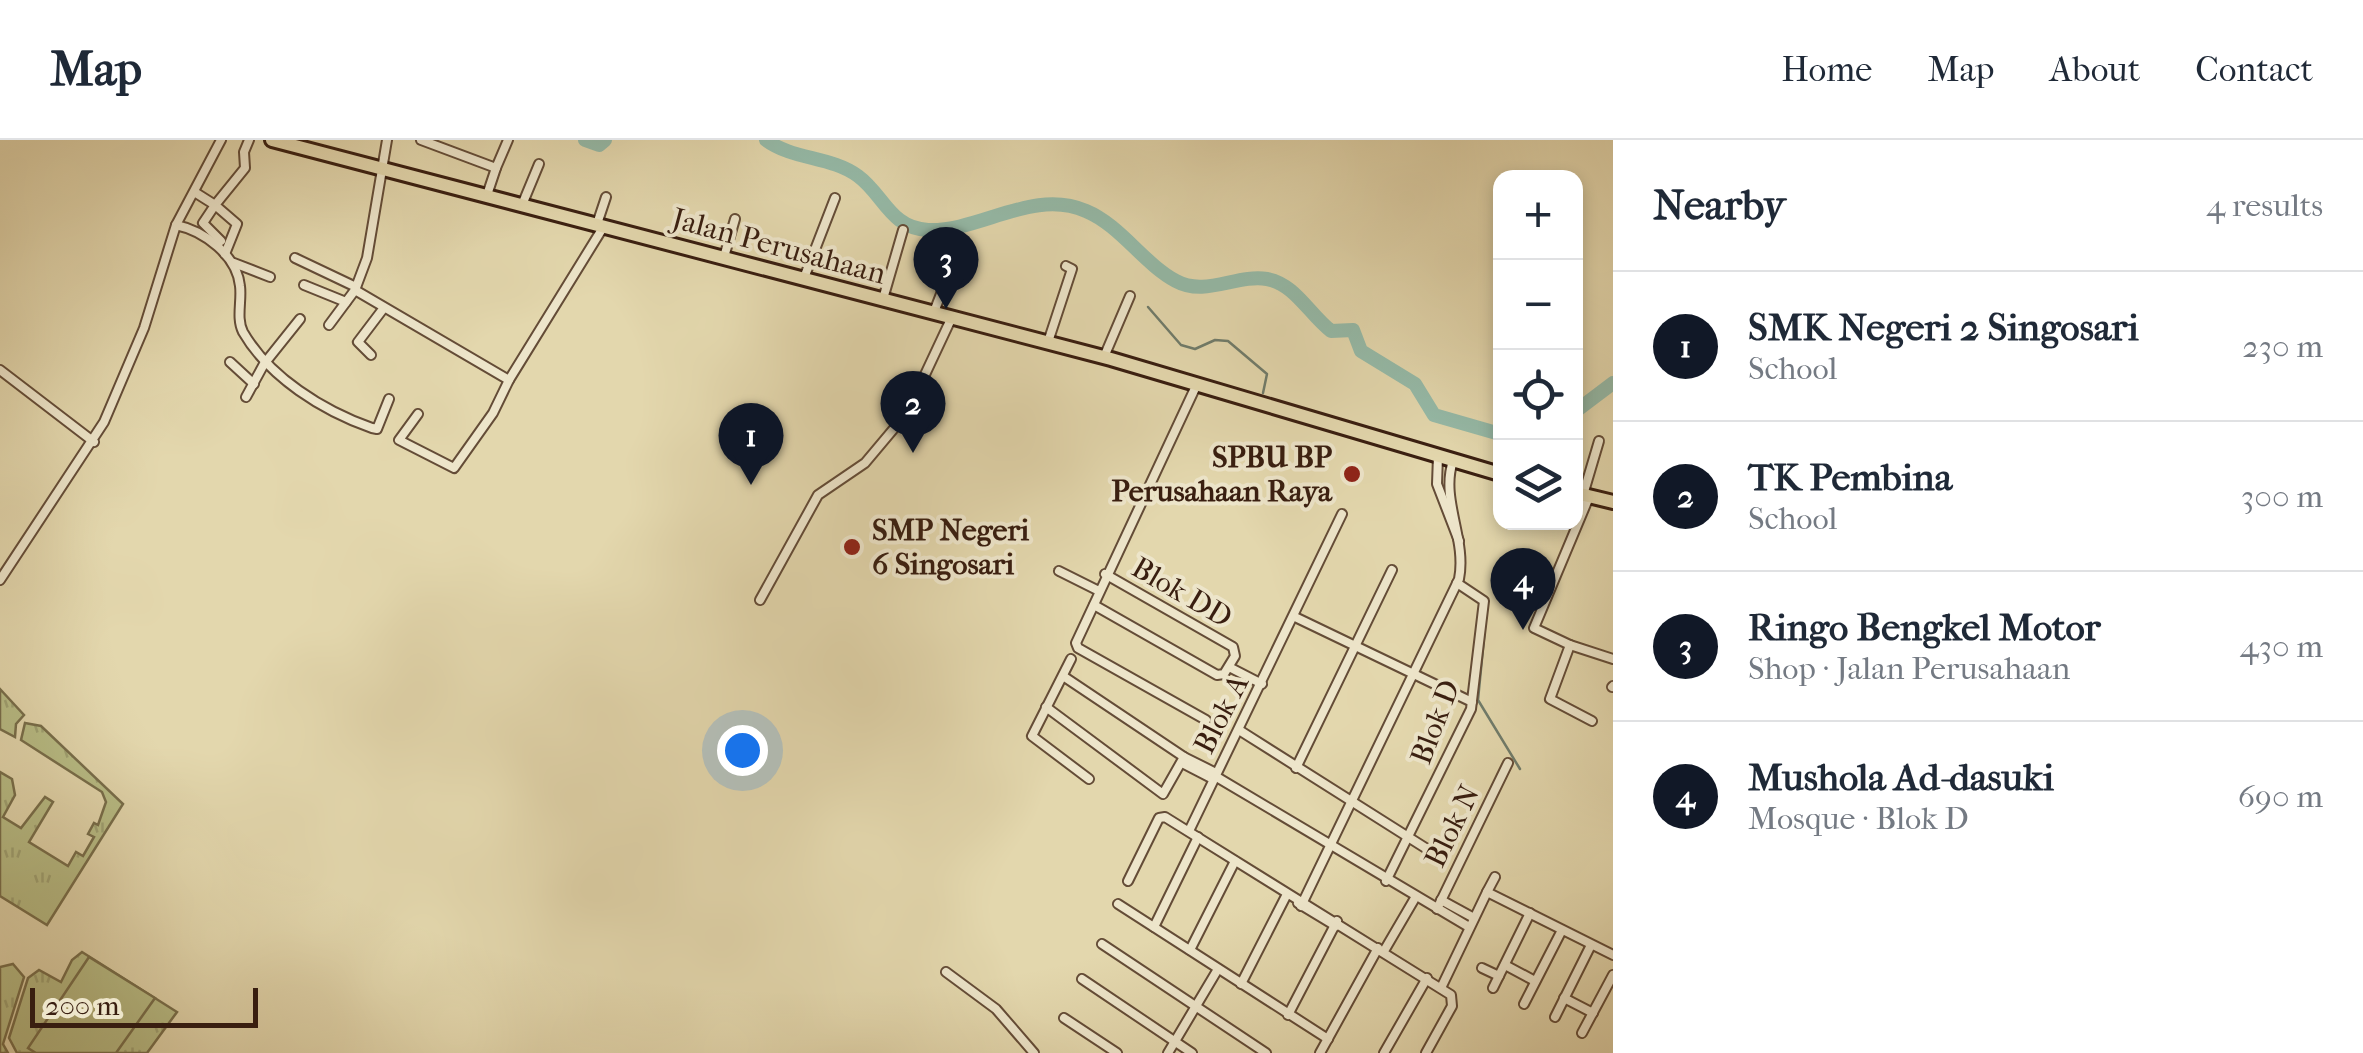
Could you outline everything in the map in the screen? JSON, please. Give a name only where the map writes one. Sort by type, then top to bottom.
[{"type":"main road","name":"Jalan Perusahaan","points":[[272,140],[1104,357],[1493,472]]},
{"type":"main road","points":[[1583,495],[1613,502]]},
{"type":"street","points":[[0,580],[94,442],[144,328],[176,225],[221,140]]},
{"type":"street","points":[[203,223],[245,168],[244,152],[249,140]]},
{"type":"street","points":[[329,325],[356,288],[368,258],[388,140]]},
{"type":"street","points":[[421,140],[496,168]]},
{"type":"street","points":[[487,195],[508,140]]},
{"type":"street","points":[[522,205],[539,164]]},
{"type":"street","points":[[196,192],[237,224],[225,254]]},
{"type":"street","points":[[234,263],[240,284],[239,323],[264,364],[336,412],[454,468],[494,413],[508,380],[600,225],[606,197]]},
{"type":"street","points":[[804,278],[835,198]]},
{"type":"street","points":[[184,211],[221,240]]},
{"type":"street","points":[[724,258],[735,219]]},
{"type":"street","points":[[176,225],[194,230],[234,263],[270,277]]},
{"type":"street","points":[[882,299],[902,230]]},
{"type":"street","points":[[934,312],[960,242]]},
{"type":"street","points":[[295,258],[356,288],[383,309],[508,380]]},
{"type":"street","points":[[1048,342],[1069,268],[1084,275]]},
{"type":"street","points":[[304,285],[346,302]]},
{"type":"street","points":[[1104,357],[1130,296]]},
{"type":"street","points":[[371,355],[358,342],[383,309]]},
{"type":"street","points":[[760,600],[818,495],[856,470],[908,413],[952,317]]},
{"type":"street","points":[[246,398],[264,364],[300,320]]},
{"type":"street","points":[[230,362],[254,384]]},
{"type":"street","points":[[0,370],[94,442]]},
{"type":"street","points":[[1197,383],[1076,642],[1078,648],[1206,720]]},
{"type":"street","points":[[376,429],[389,400]]},
{"type":"street","points":[[399,440],[418,414]]},
{"type":"street","points":[[1583,495],[1599,441]]},
{"type":"street","points":[[1438,456],[1436,484],[1459,541]]},
{"type":"street","points":[[1241,984],[1332,847],[1457,583],[1462,559],[1448,484],[1453,461]]},
{"type":"street","name":"Blok A","points":[[1188,831],[1342,514]]},
{"type":"street","points":[[1570,530],[1534,624],[1538,633],[1613,659]]},
{"type":"street","points":[[1296,768],[1392,570]]},
{"type":"street","points":[[1059,571],[1097,590]]},
{"type":"street","name":"Blok DD","points":[[1105,574],[1235,650],[1229,667]]},
{"type":"street","name":"Blok D","points":[[1386,881],[1472,702],[1484,600],[1457,583]]},
{"type":"street","points":[[1094,605],[1220,675],[1229,667],[1262,684]]},
{"type":"street","points":[[1294,617],[1472,702]]},
{"type":"street","points":[[1570,645],[1550,699],[1592,721]]},
{"type":"street","points":[[1072,659],[1032,737],[1089,779]]},
{"type":"street","points":[[1063,676],[1183,760],[1386,881],[1415,898],[1474,918]]},
{"type":"street","points":[[1046,707],[1163,794],[1183,760]]},
{"type":"street","points":[[1239,730],[1435,854]]},
{"type":"street","name":"Blok N","points":[[1439,904],[1508,763]]},
{"type":"street","points":[[1128,881],[1160,817],[1188,831],[1452,997],[1452,1006],[1426,1053]]},
{"type":"street","points":[[1154,927],[1198,838]]},
{"type":"street","points":[[1190,950],[1235,861]]},
{"type":"street","points":[[1441,988],[1495,877]]},
{"type":"street","points":[[1488,892],[1613,955]]},
{"type":"street","points":[[1320,1053],[1415,898]]},
{"type":"street","points":[[1118,904],[1328,1039]]},
{"type":"street","points":[[1439,904],[1469,927]]},
{"type":"street","points":[[1493,988],[1530,913]]},
{"type":"street","points":[[1288,1015],[1337,924]]},
{"type":"street","points":[[1524,1004],[1562,930]]},
{"type":"street","points":[[1102,944],[1266,1053]]},
{"type":"street","points":[[1554,1017],[1592,945]]},
{"type":"street","points":[[1505,965],[1536,981]]},
{"type":"street","points":[[1482,968],[1499,976]]},
{"type":"street","points":[[1168,1053],[1218,969]]},
{"type":"street","points":[[946,972],[996,1009],[1034,1053]]},
{"type":"street","points":[[1582,1032],[1613,975]]},
{"type":"street","points":[[1384,1053],[1427,978]]},
{"type":"street","points":[[1082,979],[1192,1053]]},
{"type":"street","points":[[1564,998],[1593,1013]]},
{"type":"street","points":[[1064,1018],[1117,1053]]},
{"type":"green space","points":[[0,689],[24,715],[16,724],[15,737],[0,729]]},
{"type":"green space","points":[[25,723],[41,726],[123,804],[47,925],[0,896],[0,772],[12,779],[15,795],[3,817],[21,828],[45,797],[53,802],[29,842],[68,866],[76,852],[83,856],[94,837],[88,834],[94,823],[98,825],[106,802],[102,792],[21,740]]},
{"type":"green space","points":[[82,952],[177,1012],[147,1053],[17,1053],[9,1038],[28,978],[39,970],[61,982],[72,960]]},
{"type":"green space","points":[[89,957],[155,998],[116,1053],[36,1053],[28,1048]]},
{"type":"green space","points":[[13,964],[24,977],[3,1044],[8,1053],[0,1053],[0,967]]},
{"type":"waterway","points":[[585,140],[599,145],[605,140]]},
{"type":"waterway","points":[[766,140],[858,176],[896,217],[915,228],[948,229],[1026,207],[1066,205],[1098,217],[1176,281],[1198,287],[1256,278],[1277,282],[1294,293],[1331,331],[1353,330],[1361,351],[1415,384],[1434,415],[1493,432]]},
{"type":"waterway","points":[[1148,307],[1181,345],[1195,349],[1215,340],[1228,341],[1267,374],[1263,393]]},
{"type":"waterway","points":[[1583,406],[1613,383]]},
{"type":"waterway","points":[[1487,607],[1478,700],[1520,769]]},
{"type":"place","name":"Ringo Bengkel Motor","points":[[946,309]]},
{"type":"place","name":"TK Pembina","points":[[913,453]]},
{"type":"place","name":"SPBU BP Perusahaan Raya","points":[[1352,474]]},
{"type":"place","name":"SMK Negeri 2 Singosari","points":[[751,485]]},
{"type":"place","name":"SMP Negeri 6 Singosari","points":[[852,547]]},
{"type":"place","name":"Mushola Ad-dasuki","points":[[1523,630]]}]
